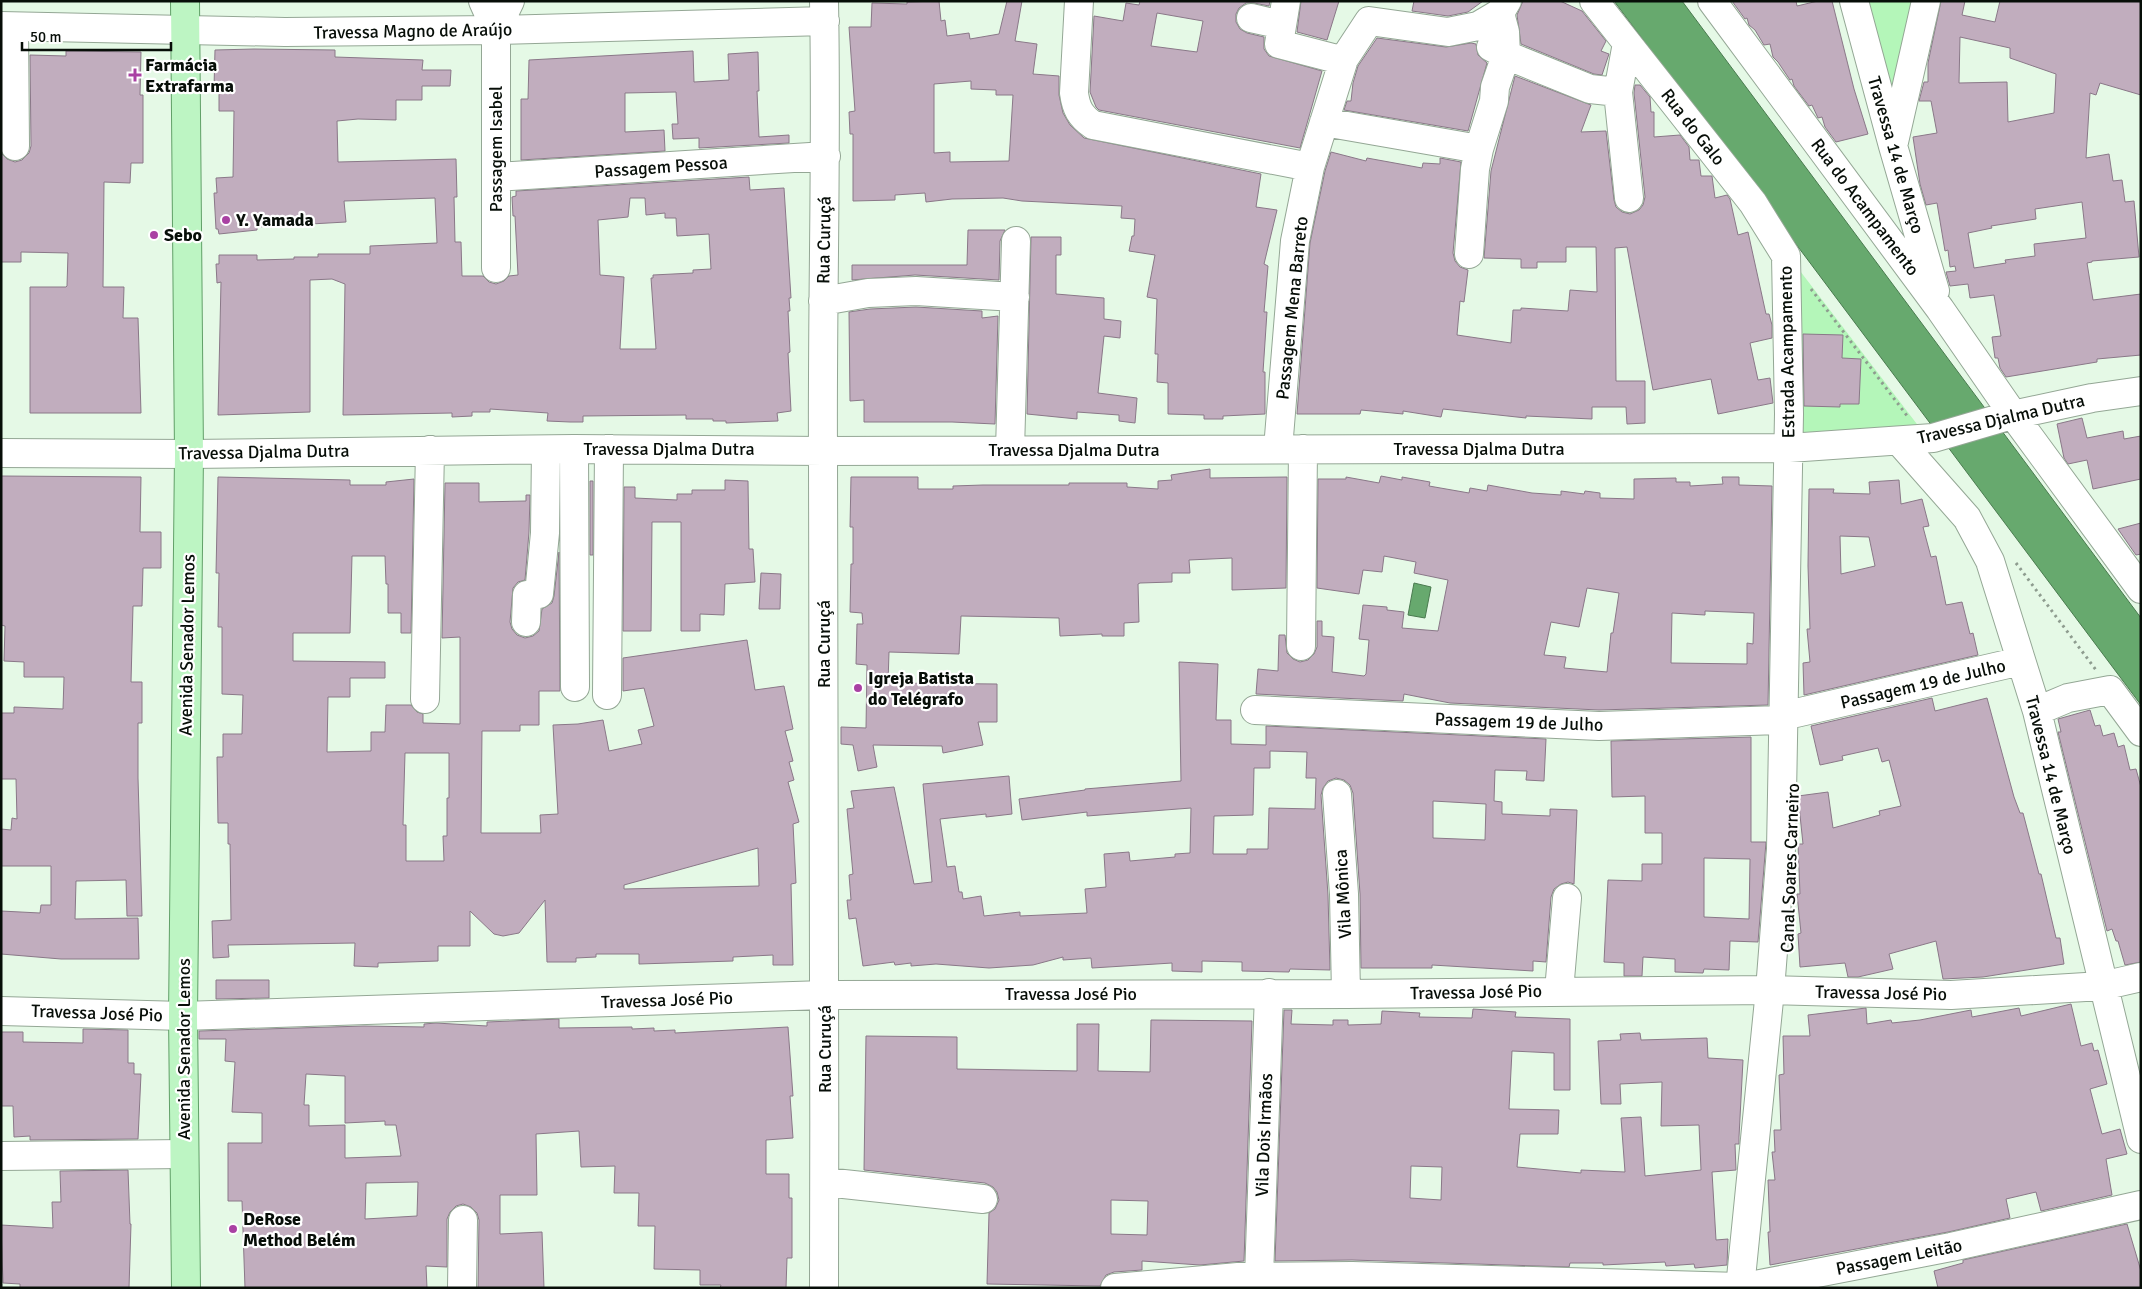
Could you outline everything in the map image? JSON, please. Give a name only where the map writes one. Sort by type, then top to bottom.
[{"type":"main road","name":"Avenida Senador Lemos","points":[[185,1],[189,454],[183,1016],[186,1288]]},
{"type":"street","name":"Passagem Isabel","points":[[483,1],[496,30],[496,268]]},
{"type":"street","name":"Passagem Isabel","points":[[496,30],[510,1]]},
{"type":"street","points":[[1079,1],[1074,93],[1076,107],[1082,118],[1093,125],[1310,168]]},
{"type":"street","name":"Rua do Galo","points":[[1594,1],[1753,203],[1786,256]]},
{"type":"street","name":"Rua do Acampamento","points":[[1712,1],[1940,309],[2011,416],[2141,589]]},
{"type":"street","name":"Travessa 14 de Março","points":[[1854,1],[1940,309]]},
{"type":"street","points":[[1893,146],[1926,1]]},
{"type":"street","points":[[1373,11],[1448,32],[1478,26],[1503,7]]},
{"type":"street","points":[[1470,254],[1475,169],[1479,148],[1494,101],[1495,87],[1506,55],[1503,7]]},
{"type":"street","name":"Travessa Magno de Araújo","points":[[7,27],[285,32],[496,30],[825,11]]},
{"type":"street","name":"Rua Curuçá","points":[[824,1288],[823,450],[826,156],[825,11]]},
{"type":"street","name":"Passagem Mena Barreto","points":[[1301,646],[1290,449],[1295,241],[1310,168],[1344,59],[1373,11]]},
{"type":"street","points":[[1251,18],[1284,13],[1280,44],[1333,58],[1344,59]]},
{"type":"street","points":[[7,27],[15,146]]},
{"type":"street","points":[[1458,29],[1506,55],[1590,89],[1618,92]]},
{"type":"street","points":[[1627,43],[1618,92],[1629,198]]},
{"type":"street","points":[[1324,122],[1479,148]]},
{"type":"street","name":"Passagem Pessoa","points":[[497,177],[826,156]]},
{"type":"street","points":[[1010,450],[1016,242]]},
{"type":"street","name":"Estrada Acampamento","points":[[1786,256],[1795,448]]},
{"type":"street","points":[[824,301],[868,293],[916,291],[1015,297]]},
{"type":"street","name":"Travessa Djalma Dutra","points":[[1,453],[189,454],[574,449],[1795,448],[1933,438],[2011,416],[2092,398],[2141,391]]},
{"type":"street","name":"Travessa 14 de Março","points":[[1899,441],[1967,518],[1990,561],[2037,711],[2102,986],[2141,1139]]},
{"type":"street","name":"Canal Soares Carneiro","points":[[1748,1287],[1778,991],[1781,849],[1790,717],[1795,448]]},
{"type":"street","points":[[574,449],[575,687]]},
{"type":"street","points":[[607,695],[609,449]]},
{"type":"street","points":[[425,698],[430,450]]},
{"type":"street","points":[[526,622],[527,595],[539,594],[545,533],[546,450]]},
{"type":"street","name":"Passagem 19 de Julho","points":[[1255,710],[1599,726],[1790,717],[2021,661]]},
{"type":"street","points":[[2037,711],[2068,698],[2110,690],[2141,732]]},
{"type":"street","name":"Vila Mônica","points":[[1337,794],[1344,894],[1346,994]]},
{"type":"street","points":[[1559,991],[1567,898]]},
{"type":"street","name":"Travessa José Pio","points":[[1,1011],[183,1016],[825,995],[1346,994],[1559,991],[1778,991],[1951,995],[2102,986],[2141,977]]},
{"type":"street","name":"Vila Dois Irmãos","points":[[1259,1277],[1269,993]]},
{"type":"street","points":[[1,1156],[184,1154]]},
{"type":"street","points":[[824,1182],[983,1199]]},
{"type":"street","name":"Passagem Leitão","points":[[1115,1288],[1259,1277],[1352,1276],[1748,1287],[1951,1247],[2141,1204]]},
{"type":"street","points":[[462,1288],[463,1220]]},
{"type":"shaded area","points":[[1614,1],[1682,1],[2141,618],[2141,705]]},
{"type":"shaded area","points":[[1854,1],[1919,1],[1890,136]]},
{"type":"shaded area","points":[[1794,263],[1926,436],[1811,451],[1790,419]]},
{"type":"shaded area","points":[[1414,583],[1431,587],[1425,618],[1408,615]]},
{"type":"building","points":[[939,1],[941,21],[945,20],[947,36],[969,33],[970,39],[999,34],[1007,1],[1022,1],[1015,41],[1037,44],[1033,74],[1059,76],[1059,95],[1063,113],[1070,125],[1084,138],[1261,174],[1256,207],[1277,210],[1264,264],[1268,266],[1264,312],[1267,312],[1263,372],[1265,372],[1265,414],[1223,416],[1223,419],[1204,419],[1204,415],[1168,414],[1168,383],[1157,382],[1158,354],[1155,354],[1157,299],[1147,297],[1155,255],[1129,251],[1132,236],[1134,236],[1135,219],[1121,218],[1122,206],[1022,201],[1003,198],[952,199],[926,202],[925,193],[895,195],[895,200],[853,201],[853,134],[850,134],[849,112],[855,111],[849,27],[871,27],[872,3],[907,4],[907,2]],"holes":[[[971,81],[971,89],[996,90],[996,95],[1013,95],[1009,161],[950,162],[950,152],[934,153],[934,84]]]},
{"type":"building","points":[[1140,1],[1270,1],[1269,6],[1246,3],[1239,8],[1236,14],[1236,22],[1240,29],[1247,33],[1264,37],[1264,49],[1269,56],[1322,71],[1300,148],[1099,110],[1090,92],[1094,16],[1123,21],[1126,3],[1139,5]],"holes":[[[1157,13],[1203,21],[1197,52],[1151,46]]]},
{"type":"building","points":[[1301,1],[1339,1],[1327,40],[1297,32]]},
{"type":"building","points":[[1414,1],[1483,1],[1468,12],[1448,16],[1412,11]]},
{"type":"building","points":[[1523,1],[1560,1],[1582,11],[1606,41],[1601,51],[1609,54],[1602,75],[1594,74],[1521,44],[1517,15]]},
{"type":"building","points":[[1732,1],[1796,1],[1797,6],[1818,1],[1832,1],[1854,89],[1868,134],[1836,142],[1825,127],[1822,117],[1818,118],[1812,105],[1809,106],[1794,86],[1792,79],[1790,80],[1773,57],[1770,44],[1764,45],[1755,30],[1749,25],[1747,18],[1745,19]]},
{"type":"building","points":[[1941,1],[1965,1],[1962,15],[1995,22],[2000,1],[2141,1],[2141,95],[2100,83],[2096,95],[2090,93],[2086,158],[2109,154],[2113,181],[2122,180],[2125,202],[2134,201],[2139,257],[2087,263],[2093,300],[2141,294],[2141,355],[2097,359],[2097,362],[2006,377],[2000,368],[1998,358],[1995,358],[1992,337],[2001,336],[1994,295],[1970,298],[1968,284],[1950,286],[1946,272],[1956,271],[1955,266],[1950,267],[1948,250],[1945,251],[1937,203],[1926,205],[1920,184],[1913,137],[1937,133],[1931,101],[1919,101],[1924,82],[1928,82],[1928,63]],"holes":[[[1960,37],[2010,48],[2010,58],[2056,74],[2054,113],[2008,122],[2007,82],[1959,83]],[[2082,202],[2086,238],[2034,244],[2035,256],[2005,260],[2006,263],[1974,268],[1968,233],[1992,228],[1991,226],[2036,219],[2035,209]]]},
{"type":"building","points":[[1377,38],[1446,47],[1476,44],[1478,55],[1487,63],[1468,131],[1344,110],[1347,101],[1351,101],[1353,83],[1358,66]]},
{"type":"building","points":[[215,50],[335,50],[335,57],[423,60],[422,70],[451,70],[450,86],[422,86],[422,100],[396,100],[396,120],[358,119],[337,121],[338,162],[456,159],[457,197],[454,197],[455,242],[461,242],[462,276],[483,276],[489,282],[496,284],[504,281],[509,276],[518,275],[515,216],[513,216],[512,197],[516,196],[516,191],[749,177],[750,190],[784,188],[791,298],[789,298],[790,311],[788,311],[790,352],[788,353],[791,411],[777,413],[778,421],[726,423],[726,421],[713,421],[713,419],[686,419],[686,415],[583,416],[583,422],[547,421],[548,413],[490,409],[490,412],[472,412],[472,416],[452,417],[452,413],[343,415],[345,284],[332,279],[310,280],[310,412],[218,415],[221,282],[217,283],[216,264],[219,264],[219,255],[257,255],[257,260],[294,259],[294,257],[318,257],[318,254],[370,254],[370,246],[437,243],[435,198],[344,201],[346,222],[257,227],[257,230],[219,234],[218,229],[216,229],[214,193],[217,193],[216,178],[233,177],[234,111],[219,111],[219,88],[214,88]],"holes":[[[630,198],[645,198],[646,215],[665,213],[665,218],[676,218],[677,236],[709,234],[711,269],[693,270],[693,273],[653,275],[653,278],[651,278],[656,349],[620,349],[624,277],[600,275],[598,220],[628,217]]]},
{"type":"building","points":[[66,51],[141,52],[140,95],[143,95],[143,163],[131,163],[130,183],[104,182],[103,287],[124,287],[123,318],[138,318],[141,413],[30,413],[30,287],[66,287],[68,253],[21,252],[21,262],[1,262],[1,153],[7,159],[15,162],[22,160],[29,153],[31,146],[30,55],[66,56]]},
{"type":"building","points":[[693,51],[694,82],[729,80],[728,54],[758,52],[759,137],[789,135],[789,143],[699,148],[699,138],[673,139],[672,124],[678,124],[676,92],[625,93],[625,132],[664,130],[665,151],[521,160],[521,99],[528,99],[529,60]]},
{"type":"building","points":[[1515,76],[1591,105],[1581,132],[1606,131],[1614,200],[1616,207],[1622,212],[1630,214],[1639,210],[1643,205],[1645,197],[1634,93],[1635,85],[1640,85],[1650,97],[1651,112],[1654,112],[1654,137],[1680,135],[1689,147],[1690,160],[1699,160],[1701,176],[1712,176],[1715,198],[1727,195],[1730,199],[1738,235],[1748,232],[1766,314],[1769,314],[1772,325],[1772,338],[1750,343],[1758,380],[1770,378],[1773,403],[1718,414],[1711,379],[1653,390],[1627,247],[1615,248],[1616,381],[1645,381],[1645,423],[1627,424],[1626,407],[1592,407],[1592,419],[1526,416],[1526,418],[1443,409],[1441,417],[1403,411],[1403,414],[1361,410],[1360,414],[1297,414],[1310,243],[1325,171],[1331,152],[1366,161],[1367,158],[1422,168],[1423,163],[1440,164],[1440,158],[1461,162],[1453,253],[1455,261],[1460,267],[1468,270],[1464,302],[1460,301],[1457,335],[1511,343],[1513,310],[1521,310],[1521,308],[1568,311],[1570,290],[1597,292],[1596,247],[1566,247],[1566,262],[1537,262],[1537,268],[1521,268],[1521,259],[1484,258],[1491,171]]},
{"type":"building","points":[[968,230],[1005,230],[1000,241],[999,280],[915,275],[852,280],[852,265],[967,265]]},
{"type":"building","points":[[1031,237],[1061,237],[1061,255],[1056,255],[1056,294],[1104,298],[1104,319],[1121,321],[1120,338],[1104,336],[1098,393],[1137,398],[1135,423],[1119,421],[1119,415],[1077,412],[1077,419],[1027,414]]},
{"type":"building","points":[[916,307],[982,311],[982,318],[998,316],[995,424],[864,422],[864,400],[850,401],[849,312]]},
{"type":"building","points":[[1803,334],[1843,335],[1842,358],[1861,359],[1859,404],[1840,404],[1840,407],[1804,406]]},
{"type":"building","points":[[2082,418],[2087,438],[2123,431],[2124,439],[2141,436],[2141,479],[2093,489],[2087,460],[2068,464],[2064,458],[2057,424]]},
{"type":"building","points":[[1210,469],[1210,478],[1287,477],[1286,588],[1232,590],[1232,558],[1189,560],[1190,573],[1172,573],[1172,582],[1138,584],[1139,622],[1124,623],[1124,636],[1102,636],[1102,634],[1060,636],[1059,618],[961,616],[959,654],[889,652],[888,683],[997,684],[997,722],[978,722],[983,745],[943,753],[942,746],[873,745],[877,767],[858,771],[853,745],[841,744],[841,727],[866,728],[867,665],[856,664],[857,624],[863,624],[862,613],[850,612],[851,564],[853,564],[853,527],[850,527],[851,477],[918,477],[918,489],[953,489],[953,486],[983,485],[1127,483],[1127,487],[1158,489],[1158,481],[1172,480],[1171,475]]},
{"type":"building","points":[[1,476],[141,477],[140,532],[161,532],[161,568],[143,568],[142,606],[133,606],[131,682],[142,682],[142,723],[138,723],[138,778],[142,916],[127,916],[126,880],[76,881],[75,919],[138,918],[139,959],[61,959],[1,954],[1,911],[40,913],[41,905],[51,905],[51,866],[1,866],[1,829],[11,830],[12,818],[17,819],[16,779],[1,779],[1,713],[14,713],[14,707],[63,709],[64,677],[24,677],[24,662],[4,661],[5,626],[1,625]]},
{"type":"building","points":[[1381,476],[1402,480],[1402,477],[1430,482],[1429,486],[1469,493],[1470,488],[1487,491],[1488,485],[1532,493],[1561,495],[1561,491],[1584,494],[1585,491],[1600,493],[1600,498],[1634,499],[1634,479],[1676,478],[1676,482],[1690,482],[1690,486],[1723,484],[1722,477],[1739,477],[1739,485],[1772,486],[1768,705],[1599,710],[1450,703],[1404,694],[1403,701],[1256,694],[1258,669],[1278,671],[1279,635],[1285,635],[1287,653],[1293,659],[1300,662],[1308,660],[1314,654],[1317,647],[1317,621],[1322,621],[1322,636],[1334,637],[1332,672],[1364,676],[1366,674],[1369,640],[1359,639],[1363,605],[1387,607],[1387,610],[1404,612],[1402,628],[1438,631],[1448,580],[1414,573],[1416,562],[1384,556],[1382,572],[1363,570],[1359,594],[1317,588],[1318,479],[1346,479],[1346,477],[1379,483]],"holes":[[[1587,588],[1619,593],[1613,633],[1611,633],[1607,672],[1564,668],[1566,657],[1544,655],[1551,622],[1579,627]],[[1705,611],[1754,613],[1753,644],[1747,643],[1747,664],[1671,663],[1672,613],[1705,615]]]},
{"type":"building","points":[[218,477],[350,480],[350,485],[386,485],[386,482],[414,479],[411,633],[401,633],[401,613],[388,613],[388,584],[386,584],[385,556],[352,556],[350,633],[293,633],[293,661],[385,662],[385,678],[350,678],[350,697],[328,697],[327,752],[371,751],[371,732],[385,732],[386,705],[411,705],[417,712],[423,714],[423,723],[460,724],[460,637],[442,638],[445,483],[479,483],[479,502],[526,501],[526,495],[530,495],[525,580],[518,582],[513,588],[510,622],[512,629],[517,635],[525,638],[533,636],[539,631],[542,609],[552,603],[554,596],[559,552],[560,691],[539,691],[539,725],[520,725],[520,731],[482,731],[481,833],[541,833],[540,815],[558,814],[553,725],[603,720],[609,751],[642,744],[638,730],[654,726],[644,688],[623,691],[623,658],[747,640],[755,690],[784,686],[793,729],[785,731],[793,761],[789,762],[794,780],[788,782],[799,822],[793,824],[796,883],[791,884],[793,965],[773,965],[773,955],[733,957],[733,961],[639,964],[639,954],[596,954],[596,957],[576,958],[576,962],[547,962],[545,900],[519,933],[503,936],[494,934],[470,911],[470,946],[438,946],[438,961],[378,963],[378,967],[354,966],[355,943],[228,945],[229,957],[213,958],[212,921],[231,920],[230,844],[228,844],[228,823],[218,823],[217,757],[223,757],[223,734],[242,734],[243,695],[222,694],[222,627],[218,627],[219,573],[216,573]],"holes":[[[405,753],[449,753],[447,836],[443,836],[444,861],[406,861],[406,825],[403,825]],[[758,848],[759,886],[624,889],[624,885]]]},
{"type":"building","points":[[725,480],[748,481],[749,549],[753,549],[755,582],[725,584],[724,615],[700,614],[700,631],[681,631],[681,522],[652,522],[651,631],[623,631],[624,487],[635,487],[635,498],[677,500],[677,494],[692,494],[692,490],[725,490]]},
{"type":"building","points":[[1899,480],[1901,504],[1922,499],[1929,526],[1923,527],[1931,557],[1936,556],[1946,605],[1962,602],[1970,634],[1973,633],[1978,655],[1804,695],[1803,663],[1810,662],[1807,629],[1810,629],[1808,566],[1809,489],[1834,489],[1833,493],[1870,494],[1869,482]],"holes":[[[1840,536],[1869,537],[1875,566],[1841,574]]]},
{"type":"building","points":[[590,481],[593,481],[593,555],[590,555]]},
{"type":"building","points":[[2141,523],[2141,554],[2136,555],[2118,529]]},
{"type":"building","points":[[761,573],[781,574],[780,609],[759,609]]},
{"type":"building","points":[[1179,662],[1218,664],[1216,720],[1231,720],[1231,744],[1266,745],[1266,726],[1546,739],[1544,781],[1526,780],[1527,771],[1495,770],[1494,801],[1502,802],[1502,814],[1550,816],[1550,809],[1577,810],[1574,884],[1568,882],[1561,884],[1554,889],[1551,897],[1546,962],[1533,961],[1533,971],[1432,965],[1432,968],[1361,968],[1360,894],[1353,793],[1350,785],[1344,780],[1336,778],[1328,781],[1321,795],[1328,895],[1330,970],[1290,969],[1289,972],[1242,971],[1242,962],[1202,961],[1202,972],[1172,971],[1172,963],[1092,968],[1091,958],[1063,960],[1063,957],[1033,965],[989,968],[936,964],[911,966],[911,963],[895,965],[894,962],[863,966],[856,918],[849,919],[847,900],[851,900],[849,875],[853,874],[847,809],[854,808],[851,791],[894,787],[914,884],[932,882],[923,784],[1009,776],[1012,814],[986,817],[986,814],[940,819],[947,867],[955,866],[959,892],[962,892],[963,899],[981,896],[984,916],[1020,912],[1020,916],[1087,913],[1085,889],[1106,887],[1104,854],[1129,852],[1130,861],[1175,857],[1175,854],[1190,853],[1191,808],[1087,816],[1087,812],[1022,820],[1019,799],[1085,789],[1181,781]],"holes":[[[1270,751],[1307,752],[1306,778],[1316,778],[1315,809],[1269,808],[1268,849],[1247,849],[1247,854],[1213,854],[1214,816],[1253,815],[1254,768],[1270,768]],[[1433,801],[1486,804],[1485,840],[1433,838]]]},
{"type":"building","points":[[1932,698],[1935,711],[1987,698],[2014,797],[2020,813],[2023,813],[2039,874],[2041,874],[2056,938],[2060,938],[2064,964],[1983,977],[1943,979],[1936,941],[1889,954],[1893,969],[1858,977],[1848,977],[1845,963],[1800,967],[1798,934],[1801,933],[1797,894],[1800,894],[1798,844],[1803,844],[1798,796],[1828,792],[1833,828],[1880,815],[1879,811],[1901,806],[1889,760],[1882,762],[1878,748],[1842,756],[1843,760],[1820,765],[1811,726]]},
{"type":"building","points":[[2090,710],[2095,726],[2100,725],[2103,736],[2114,733],[2118,747],[2124,745],[2130,770],[2136,769],[2141,787],[2141,962],[2125,965],[2118,941],[2116,941],[2112,929],[2107,931],[2058,732],[2061,732],[2058,719]]},
{"type":"building","points":[[1751,737],[1751,842],[1766,842],[1758,942],[1730,941],[1729,970],[1704,969],[1703,973],[1675,972],[1675,959],[1643,957],[1642,976],[1624,976],[1624,963],[1604,962],[1608,880],[1642,881],[1642,864],[1662,864],[1662,833],[1645,833],[1645,796],[1612,797],[1611,741]],"holes":[[[1704,858],[1750,859],[1749,919],[1704,917]]]},
{"type":"building","points":[[216,980],[269,980],[269,998],[216,999]]},
{"type":"building","points":[[2071,1004],[2081,1046],[2092,1043],[2094,1051],[2098,1050],[2107,1084],[2090,1089],[2102,1134],[2120,1129],[2127,1154],[2106,1159],[2112,1195],[2041,1211],[2036,1192],[2006,1199],[2010,1218],[1948,1232],[1770,1265],[1768,1180],[1775,1180],[1772,1152],[1775,1152],[1774,1130],[1781,1130],[1779,1075],[1784,1074],[1783,1036],[1810,1036],[1808,1015],[1866,1008],[1867,1024],[1891,1020],[1892,1023],[1920,1020],[1971,1010],[1972,1017],[2019,1008],[2021,1016]]},
{"type":"building","points":[[1473,1009],[1516,1012],[1515,1017],[1570,1019],[1570,1090],[1554,1090],[1554,1053],[1512,1051],[1509,1109],[1559,1110],[1558,1134],[1520,1134],[1517,1167],[1581,1173],[1581,1170],[1625,1172],[1621,1118],[1641,1117],[1645,1176],[1701,1170],[1699,1125],[1661,1126],[1662,1082],[1620,1084],[1621,1104],[1601,1104],[1598,1041],[1621,1040],[1620,1034],[1640,1033],[1641,1040],[1707,1038],[1708,1058],[1743,1060],[1739,1144],[1735,1144],[1736,1170],[1712,1172],[1716,1240],[1728,1239],[1727,1265],[1695,1268],[1694,1264],[1666,1266],[1665,1262],[1603,1265],[1603,1263],[1570,1263],[1569,1267],[1352,1260],[1275,1261],[1284,1010],[1292,1010],[1291,1024],[1333,1025],[1333,1020],[1348,1020],[1348,1025],[1381,1024],[1382,1011],[1420,1013],[1419,1017],[1472,1018]],"holes":[[[1411,1166],[1442,1167],[1441,1200],[1410,1198]]]},
{"type":"building","points":[[559,1019],[559,1028],[632,1027],[632,1029],[654,1028],[654,1031],[675,1030],[675,1033],[788,1027],[793,1096],[790,1096],[793,1138],[766,1140],[766,1174],[789,1174],[789,1198],[792,1198],[792,1258],[787,1258],[786,1288],[720,1288],[721,1285],[700,1285],[700,1270],[654,1269],[655,1226],[638,1226],[639,1193],[614,1193],[615,1166],[581,1167],[579,1131],[536,1134],[537,1195],[500,1195],[500,1234],[542,1232],[544,1288],[478,1288],[479,1220],[477,1213],[471,1207],[463,1204],[456,1206],[450,1212],[447,1219],[447,1267],[426,1266],[427,1288],[245,1288],[242,1201],[228,1201],[228,1143],[262,1143],[262,1113],[232,1112],[235,1062],[225,1061],[226,1039],[199,1039],[199,1031],[364,1026],[424,1027],[424,1024],[436,1023],[487,1026],[487,1022]],"holes":[[[306,1074],[345,1076],[345,1123],[385,1121],[385,1125],[396,1125],[401,1156],[345,1158],[345,1125],[309,1126],[309,1105],[304,1105]],[[418,1182],[417,1216],[365,1219],[366,1183]]]},
{"type":"building","points":[[1151,1020],[1252,1021],[1244,1261],[1200,1265],[1142,1261],[1142,1270],[1114,1272],[1106,1275],[1100,1286],[987,1284],[989,1213],[995,1209],[999,1200],[997,1192],[993,1187],[985,1183],[864,1170],[866,1036],[957,1037],[957,1069],[1077,1071],[1077,1024],[1099,1024],[1098,1071],[1150,1072]],"holes":[[[1111,1200],[1148,1201],[1147,1235],[1111,1234]]]},
{"type":"building","points":[[83,1029],[128,1030],[128,1063],[134,1063],[134,1074],[141,1074],[138,1139],[30,1140],[30,1136],[14,1137],[13,1106],[1,1106],[1,1032],[23,1032],[23,1042],[83,1043]]},
{"type":"building","points":[[128,1170],[131,1224],[129,1288],[20,1288],[20,1284],[3,1283],[1,1225],[53,1228],[52,1202],[61,1202],[60,1171]]},
{"type":"building","points":[[2127,1224],[2141,1271],[2141,1288],[1938,1288],[1934,1271],[1963,1263],[1963,1260]]},
{"type":"place","name":"Farmácia Extrafarma","points":[[135,75]]},
{"type":"place","name":"Y. Yamada","points":[[226,220]]},
{"type":"place","name":"Sebo","points":[[154,235]]},
{"type":"place","name":"Igreja Batista do Telégrafo","points":[[858,688]]},
{"type":"place","name":"DeRose Method Belém","points":[[233,1229]]}]
